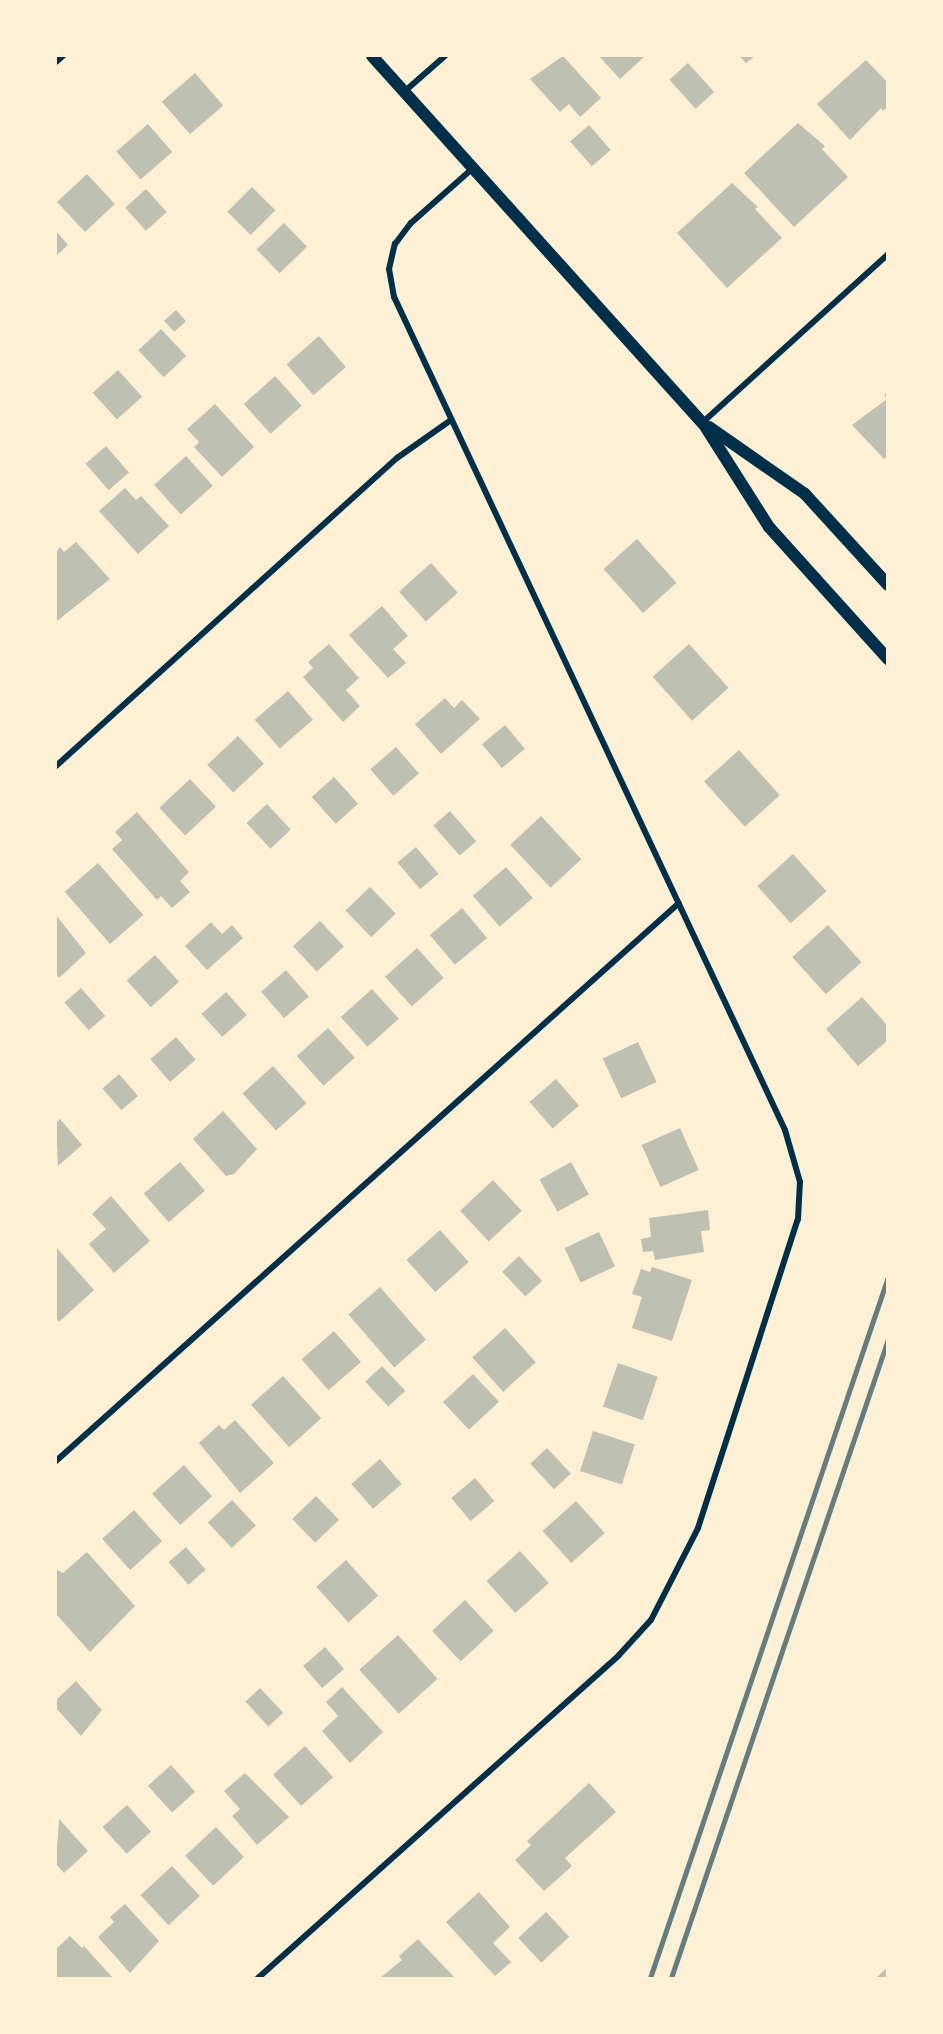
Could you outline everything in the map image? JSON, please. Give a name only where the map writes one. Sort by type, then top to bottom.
[{"type":"main road","points":[[372,56],[703,423],[769,527],[888,659]]},
{"type":"main road","points":[[703,423],[805,494],[888,585]]},
{"type":"street","points":[[56,62],[63,56]]},
{"type":"street","points":[[405,92],[445,56]]},
{"type":"street","points":[[258,1978],[610,1663],[651,1620],[699,1528],[798,1219],[800,1182],[785,1130],[394,297],[389,269],[395,244],[411,223],[474,168]]},
{"type":"street","points":[[703,423],[888,254]]},
{"type":"street","points":[[56,765],[397,458],[451,420]]},
{"type":"street","points":[[56,1461],[679,903]]},
{"type":"building","points":[[563,56],[601,98],[580,117],[569,104],[560,112],[530,79]]},
{"type":"building","points":[[599,56],[645,56],[620,79]]},
{"type":"building","points":[[739,56],[755,56],[746,63]]},
{"type":"building","points":[[866,60],[888,83],[888,107],[883,111],[881,108],[850,140],[817,104]]},
{"type":"building","points":[[688,63],[714,92],[696,109],[669,80]]},
{"type":"building","points":[[195,73],[223,105],[190,134],[162,102]]},
{"type":"building","points":[[798,123],[825,146],[822,149],[848,177],[794,227],[744,173]]},
{"type":"building","points":[[148,124],[172,152],[141,179],[116,152]]},
{"type":"building","points":[[589,125],[611,150],[592,166],[570,141]]},
{"type":"building","points":[[87,174],[115,204],[85,232],[57,202]]},
{"type":"building","points":[[732,183],[758,207],[755,209],[782,238],[727,288],[677,233]]},
{"type":"building","points":[[252,187],[275,210],[251,235],[227,212]]},
{"type":"building","points":[[146,189],[167,212],[146,231],[125,208]]},
{"type":"building","points":[[284,223],[307,247],[280,273],[257,249]]},
{"type":"building","points":[[56,231],[68,245],[56,256]]},
{"type":"building","points":[[176,310],[186,321],[174,332],[164,321]]},
{"type":"building","points":[[161,329],[186,356],[164,377],[138,350]]},
{"type":"building","points":[[319,336],[346,367],[313,395],[287,364]]},
{"type":"building","points":[[118,370],[142,397],[117,420],[93,393]]},
{"type":"building","points":[[275,376],[302,406],[271,434],[244,404]]},
{"type":"building","points":[[888,392],[888,456],[884,459],[852,425],[887,399],[884,395]]},
{"type":"building","points":[[215,404],[254,447],[222,477],[194,447],[199,442],[187,429]]},
{"type":"building","points":[[106,446],[129,472],[109,490],[86,464]]},
{"type":"building","points":[[186,456],[213,486],[181,514],[154,485]]},
{"type":"building","points":[[125,488],[136,500],[141,496],[169,526],[138,554],[99,511]]},
{"type":"building","points":[[637,539],[676,583],[643,613],[604,569]]},
{"type":"building","points":[[76,542],[110,579],[57,621],[56,552],[60,547],[64,552]]},
{"type":"building","points":[[431,563],[458,593],[426,621],[399,592]]},
{"type":"building","points":[[382,606],[408,636],[393,649],[406,663],[388,678],[349,635]]},
{"type":"building","points":[[329,644],[359,678],[346,690],[360,706],[343,722],[303,677],[313,668],[308,662]]},
{"type":"building","points":[[689,644],[728,688],[692,721],[653,677]]},
{"type":"building","points":[[288,691],[313,720],[280,749],[255,720]]},
{"type":"building","points":[[445,698],[454,708],[462,700],[480,719],[441,754],[415,724]]},
{"type":"building","points":[[505,725],[525,749],[502,768],[482,744]]},
{"type":"building","points":[[238,736],[264,764],[233,792],[207,765]]},
{"type":"building","points":[[396,747],[419,773],[393,796],[370,769]]},
{"type":"building","points":[[739,750],[780,795],[745,827],[704,781]]},
{"type":"building","points":[[334,777],[358,804],[336,824],[312,797]]},
{"type":"building","points":[[190,779],[216,807],[185,835],[159,808]]},
{"type":"building","points":[[267,804],[291,830],[270,849],[247,823]]},
{"type":"building","points":[[450,811],[476,841],[460,856],[433,825]]},
{"type":"building","points":[[137,812],[189,872],[180,881],[190,892],[172,908],[161,896],[157,900],[112,849],[122,840],[115,832]]},
{"type":"building","points":[[541,816],[581,859],[551,888],[510,845]]},
{"type":"building","points":[[416,847],[438,874],[420,889],[398,862]]},
{"type":"building","points":[[793,854],[826,891],[791,923],[757,886]]},
{"type":"building","points":[[98,863],[143,915],[110,944],[65,892]]},
{"type":"building","points":[[506,867],[533,898],[500,927],[473,896]]},
{"type":"building","points":[[370,887],[396,914],[371,937],[346,911]]},
{"type":"building","points":[[462,908],[487,938],[455,965],[430,935]]},
{"type":"building","points":[[56,915],[86,953],[59,978],[56,974]]},
{"type":"building","points":[[320,921],[344,947],[317,972],[293,946]]},
{"type":"building","points":[[211,922],[222,934],[232,925],[243,938],[207,970],[185,946]]},
{"type":"building","points":[[828,925],[861,962],[826,994],[792,957]]},
{"type":"building","points":[[417,948],[444,978],[412,1006],[385,977]]},
{"type":"building","points":[[155,955],[179,982],[151,1007],[127,980]]},
{"type":"building","points":[[286,970],[309,996],[284,1018],[261,992]]},
{"type":"building","points":[[81,988],[105,1016],[89,1030],[64,1002]]},
{"type":"building","points":[[372,989],[399,1019],[368,1047],[341,1017]]},
{"type":"building","points":[[226,992],[247,1015],[222,1037],[201,1014]]},
{"type":"building","points":[[862,997],[888,1026],[888,1040],[858,1066],[826,1029]]},
{"type":"building","points":[[328,1028],[355,1058],[324,1086],[297,1056]]},
{"type":"building","points":[[176,1037],[196,1060],[170,1082],[150,1059]]},
{"type":"building","points":[[638,1042],[657,1082],[621,1098],[603,1058]]},
{"type":"building","points":[[273,1066],[306,1103],[276,1131],[243,1093]]},
{"type":"building","points":[[119,1074],[138,1096],[121,1110],[102,1088]]},
{"type":"building","points":[[556,1079],[579,1105],[553,1128],[530,1102]]},
{"type":"building","points":[[223,1111],[257,1149],[234,1174],[226,1176],[193,1139]]},
{"type":"building","points":[[60,1119],[82,1145],[58,1166],[56,1123]]},
{"type":"building","points":[[680,1128],[699,1170],[660,1187],[642,1145]]},
{"type":"building","points":[[180,1162],[205,1191],[169,1222],[144,1193]]},
{"type":"building","points":[[571,1162],[589,1194],[557,1212],[540,1179]]},
{"type":"building","points":[[493,1180],[522,1211],[489,1241],[460,1211]]},
{"type":"building","points":[[111,1196],[150,1241],[114,1273],[89,1244],[106,1229],[92,1214]]},
{"type":"building","points":[[708,1210],[710,1230],[701,1231],[704,1252],[655,1260],[653,1251],[643,1252],[641,1239],[651,1237],[649,1218]]},
{"type":"building","points":[[440,1230],[469,1262],[435,1292],[407,1260]]},
{"type":"building","points":[[599,1232],[615,1266],[581,1282],[565,1248]]},
{"type":"building","points":[[56,1247],[94,1290],[59,1322],[56,1318]]},
{"type":"building","points":[[519,1256],[542,1281],[525,1297],[502,1272]]},
{"type":"building","points":[[652,1267],[692,1280],[672,1341],[632,1328],[642,1297],[632,1294],[641,1269],[650,1272]]},
{"type":"building","points":[[380,1287],[426,1340],[394,1367],[348,1315]]},
{"type":"building","points":[[505,1328],[536,1362],[503,1392],[472,1357]]},
{"type":"building","points":[[334,1331],[361,1362],[328,1390],[302,1359]]},
{"type":"building","points":[[618,1363],[658,1377],[643,1420],[603,1406]]},
{"type":"building","points":[[382,1366],[405,1391],[388,1407],[365,1382]]},
{"type":"building","points":[[473,1374],[499,1402],[469,1430],[443,1402]]},
{"type":"building","points":[[283,1376],[321,1418],[289,1447],[251,1405]]},
{"type":"building","points":[[235,1420],[274,1463],[240,1493],[199,1443],[219,1425],[224,1430]]},
{"type":"building","points":[[593,1431],[635,1445],[622,1485],[580,1471]]},
{"type":"building","points":[[547,1448],[571,1474],[554,1489],[530,1464]]},
{"type":"building","points":[[380,1459],[402,1484],[373,1509],[351,1484]]},
{"type":"building","points":[[184,1465],[212,1496],[180,1525],[152,1494]]},
{"type":"building","points":[[475,1478],[494,1501],[471,1521],[451,1498]]},
{"type":"building","points":[[316,1496],[339,1520],[315,1543],[292,1519]]},
{"type":"building","points":[[232,1500],[256,1526],[232,1548],[208,1523]]},
{"type":"building","points":[[576,1501],[605,1533],[571,1563],[543,1531]]},
{"type":"building","points":[[134,1510],[162,1541],[130,1570],[102,1539]]},
{"type":"building","points":[[186,1547],[206,1570],[188,1585],[169,1562]]},
{"type":"building","points":[[520,1551],[549,1583],[515,1613],[487,1581]]},
{"type":"building","points":[[87,1552],[135,1606],[90,1652],[56,1614],[56,1569],[63,1573]]},
{"type":"building","points":[[346,1560],[378,1596],[348,1622],[316,1587]]},
{"type":"building","points":[[465,1600],[494,1631],[461,1661],[432,1631]]},
{"type":"building","points":[[398,1635],[437,1679],[399,1714],[359,1670]]},
{"type":"building","points":[[325,1647],[344,1669],[322,1688],[303,1666]]},
{"type":"building","points":[[76,1681],[102,1710],[81,1736],[56,1708],[56,1700]]},
{"type":"building","points":[[342,1687],[383,1732],[350,1763],[322,1731],[338,1716],[326,1702]]},
{"type":"building","points":[[260,1688],[283,1713],[269,1727],[245,1702]]},
{"type":"building","points":[[305,1746],[333,1777],[301,1806],[273,1775]]},
{"type":"building","points":[[171,1765],[195,1792],[172,1812],[148,1786]]},
{"type":"building","points":[[245,1773],[289,1817],[257,1845],[232,1816],[240,1809],[224,1791]]},
{"type":"building","points":[[589,1783],[616,1812],[565,1858],[572,1866],[544,1891],[515,1860],[531,1845],[527,1841]]},
{"type":"building","points":[[127,1805],[151,1832],[127,1854],[102,1827]]},
{"type":"building","points":[[59,1819],[88,1851],[64,1873],[56,1864]]},
{"type":"building","points":[[216,1827],[244,1857],[213,1886],[185,1856]]},
{"type":"building","points":[[172,1866],[200,1896],[169,1925],[141,1895]]},
{"type":"building","points":[[479,1892],[510,1927],[493,1943],[511,1962],[495,1976],[446,1922]]},
{"type":"building","points":[[125,1904],[159,1941],[130,1973],[98,1937],[114,1922],[110,1917]]},
{"type":"building","points":[[546,1912],[569,1937],[541,1963],[518,1938]]},
{"type":"building","points":[[70,1936],[82,1948],[84,1946],[112,1977],[56,1978],[56,1949]]},
{"type":"building","points":[[418,1939],[455,1978],[380,1978],[402,1960],[399,1956]]},
{"type":"building","points":[[886,1969],[888,1978],[876,1978]]},
{"type":"railway","points":[[650,1978],[888,1277]]},
{"type":"railway","points":[[671,1978],[888,1339]]}]
